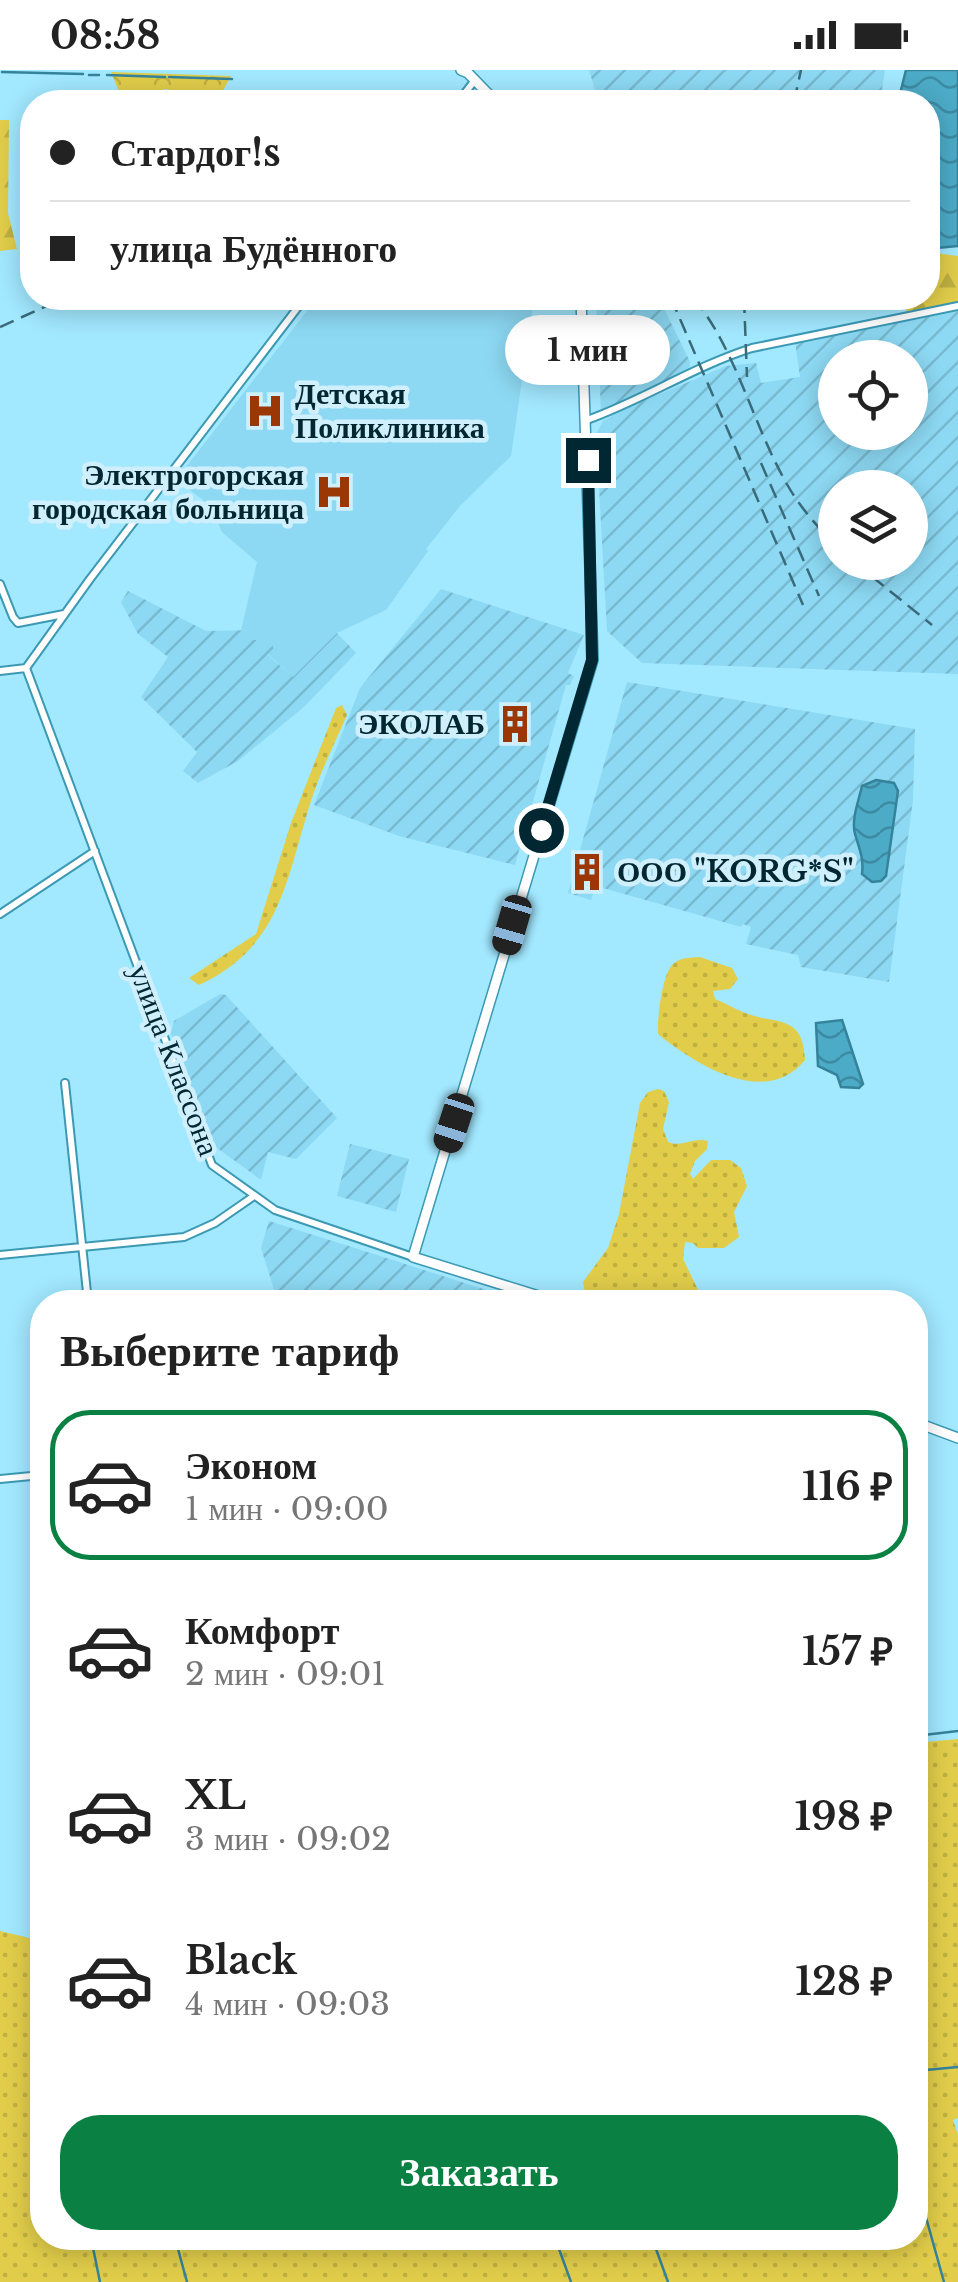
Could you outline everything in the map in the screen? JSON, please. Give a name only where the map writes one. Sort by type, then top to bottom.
[{"type":"street","points":[[461,70],[485,90]]},
{"type":"street","points":[[467,90],[475,80]]},
{"type":"street","points":[[0,671],[26,668],[296,310]]},
{"type":"street","points":[[413,1258],[592,660],[582,310]]},
{"type":"street","points":[[587,420],[725,356],[938,310]]},
{"type":"street","points":[[0,584],[18,622],[65,614]]},
{"type":"street","name":"улица Классона","points":[[26,668],[212,1166],[275,1210],[518,1290]]},
{"type":"street","points":[[0,914],[95,851]]},
{"type":"street","points":[[66,1082],[87,1290]]},
{"type":"street","points":[[0,1255],[184,1237],[215,1224],[254,1196]]},
{"type":"street","points":[[928,1427],[958,1438]]},
{"type":"street","points":[[0,1480],[30,1476]]},
{"type":"shaded area","points":[[589,70],[885,70],[882,90],[595,90]]},
{"type":"shaded area","name":"Электрогорская городская больница","points":[[308,310],[532,310],[511,456],[460,506],[386,610],[337,633],[294,678],[253,640],[253,630],[241,630],[257,562],[222,532],[210,505],[176,480]]},
{"type":"shaded area","points":[[597,310],[665,310],[690,362],[689,372],[601,412]]},
{"type":"shaded area","points":[[958,311],[958,674],[642,663],[607,631],[596,434],[603,421],[726,366],[756,363],[761,383],[800,377],[795,342]]},
{"type":"shaded area","points":[[441,589],[584,635],[568,673],[574,676],[566,685],[515,865],[399,836],[314,805],[360,688]]},
{"type":"shaded area","points":[[128,591],[206,631],[254,630],[254,640],[273,640],[273,650],[268,655],[293,677],[337,633],[356,653],[304,707],[238,761],[198,783],[183,771],[197,752],[141,697],[168,657],[138,634],[121,602]]},
{"type":"shaded area","points":[[627,682],[915,729],[913,800],[889,982],[801,967],[798,955],[746,944],[751,927],[743,924],[741,927],[596,886],[591,900],[568,893]]},
{"type":"shaded area","points":[[220,994],[226,995],[337,1118],[296,1159],[268,1152],[261,1180],[213,1145],[171,1033],[174,1021]]},
{"type":"shaded area","points":[[350,1144],[409,1159],[396,1212],[337,1196]]},
{"type":"shaded area","points":[[269,1221],[486,1290],[274,1290],[261,1248]]},
{"type":"green space","points":[[111,72],[231,76],[223,90],[118,90]]},
{"type":"green space","points":[[0,120],[9,120],[8,213],[17,249],[0,251]]},
{"type":"green space","points":[[940,254],[958,256],[958,304],[940,307]]},
{"type":"green space","points":[[342,705],[347,715],[315,790],[277,908],[248,951],[199,985],[189,978],[256,934],[291,823],[336,708]]},
{"type":"green space","points":[[700,957],[732,968],[738,979],[730,989],[713,991],[715,999],[794,1028],[805,1060],[789,1074],[770,1081],[751,1081],[710,1068],[658,1034],[661,1000],[670,968],[680,960]]},
{"type":"green space","points":[[664,1091],[669,1102],[663,1129],[668,1142],[708,1141],[707,1149],[695,1161],[690,1174],[693,1179],[711,1160],[730,1160],[741,1168],[747,1186],[734,1212],[739,1237],[724,1248],[698,1248],[685,1242],[683,1259],[698,1290],[584,1290],[583,1282],[608,1248],[619,1214],[640,1103],[648,1092]]},
{"type":"green space","points":[[958,1739],[958,2118],[953,2120],[958,2135],[958,2282],[0,2282],[0,1931],[30,1938],[30,2250],[928,2250],[928,1742]]},
{"type":"water","points":[[906,70],[958,70],[958,246],[940,248],[940,90],[901,90]]},
{"type":"water","points":[[876,780],[894,783],[898,791],[886,876],[872,882],[862,874],[854,822],[862,786]]},
{"type":"water","points":[[842,1020],[863,1084],[859,1088],[841,1087],[837,1075],[818,1066],[816,1023]]},
{"type":"waterway","points":[[2,72],[83,74]]},
{"type":"waterway","points":[[89,75],[99,75]]},
{"type":"waterway","points":[[107,75],[165,77]]},
{"type":"waterway","points":[[169,77],[232,79]]},
{"type":"waterway","points":[[928,1734],[958,1731]]},
{"type":"waterway","points":[[928,2070],[958,2067]]},
{"type":"waterway","points":[[928,2225],[944,2282]]},
{"type":"waterway","points":[[93,2250],[100,2282]]},
{"type":"waterway","points":[[178,2250],[187,2282]]},
{"type":"waterway","points":[[559,2250],[571,2282]]},
{"type":"waterway","points":[[656,2250],[668,2282]]},
{"type":"railway","points":[[797,90],[801,70]]},
{"type":"railway","points":[[0,327],[38,310]]},
{"type":"railway","points":[[676,310],[803,605]]},
{"type":"railway","points":[[703,310],[732,362],[788,486],[818,527]]},
{"type":"railway","points":[[744,310],[747,377]]},
{"type":"railway","points":[[761,463],[819,596]]},
{"type":"railway","points":[[876,580],[932,625]]},
{"type":"place","name":"Детская Поликлиника","points":[[265,411]]},
{"type":"place","name":"Электрогорская городская больница","points":[[334,492]]},
{"type":"place","name":"ЭКОЛАБ","points":[[515,724]]},
{"type":"place","name":"ООО \"KORG*S\"","points":[[587,872]]},
{"type":"route","points":[[541,830],[592,660],[588,460]]}]
